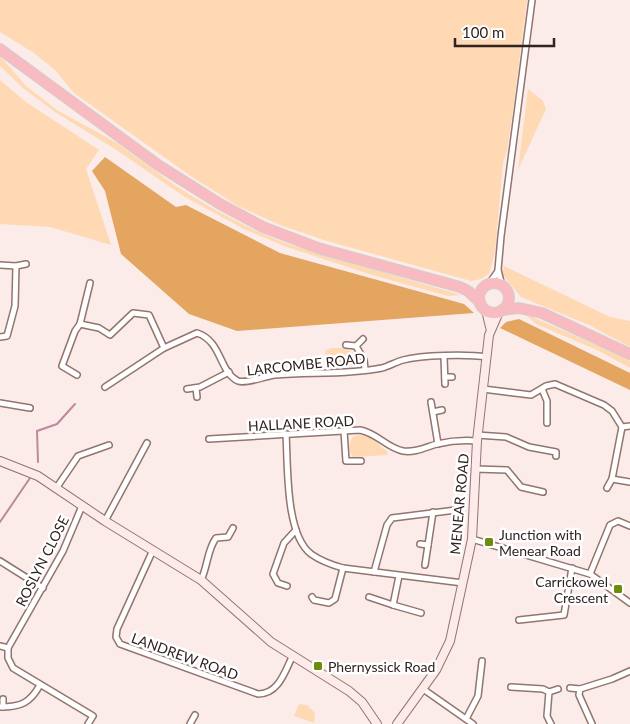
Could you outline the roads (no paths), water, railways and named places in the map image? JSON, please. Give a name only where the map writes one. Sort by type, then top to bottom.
[{"type":"highway","points":[[0,49],[158,165],[220,204],[263,227],[318,248],[460,287],[468,291],[483,306],[500,311],[526,308]]},
{"type":"highway","points":[[460,287],[495,284],[505,289],[526,308],[583,331],[630,354]]},
{"type":"highway","points":[[483,306],[479,295],[486,286]]},
{"type":"highway","points":[[500,311],[508,302],[505,289]]},
{"type":"street","points":[[505,289],[498,270],[532,0]]},
{"type":"street","points":[[0,265],[16,266],[26,264]]},
{"type":"street","points":[[0,337],[7,336],[15,306],[16,266]]},
{"type":"street","points":[[486,286],[498,270]]},
{"type":"street","points":[[77,375],[62,366],[75,331],[80,324],[90,282]]},
{"type":"street","name":"MENEAR ROAD","points":[[483,306],[490,329]]},
{"type":"street","name":"MENEAR ROAD","points":[[397,724],[436,670],[450,641],[472,539],[477,438],[490,329],[500,311]]},
{"type":"street","points":[[80,324],[99,328],[110,335],[133,313],[149,315],[164,348]]},
{"type":"street","name":"LARCOMBE ROAD","points":[[105,387],[164,348],[197,333],[205,336],[214,345],[229,372],[242,382],[274,375],[381,368],[408,359],[487,357]]},
{"type":"street","points":[[356,346],[363,338]]},
{"type":"street","points":[[346,345],[356,346]]},
{"type":"street","points":[[356,346],[364,360],[365,369]]},
{"type":"street","points":[[444,357],[445,384]]},
{"type":"street","points":[[187,389],[213,382],[229,372]]},
{"type":"street","points":[[445,377],[452,377]]},
{"type":"street","points":[[483,389],[530,395],[555,384],[604,405],[612,412],[622,427],[612,480],[607,488]]},
{"type":"street","points":[[196,388],[197,397]]},
{"type":"street","points":[[542,390],[547,401],[547,423]]},
{"type":"street","points":[[431,402],[438,444]]},
{"type":"street","points":[[0,403],[30,408]]},
{"type":"street","points":[[433,412],[442,410]]},
{"type":"street","points":[[622,427],[630,426]]},
{"type":"street","points":[[344,431],[346,461],[361,460]]},
{"type":"street","name":"HALLANE ROAD","points":[[209,439],[344,431],[370,432],[394,448],[404,451],[477,438],[506,437],[529,447],[557,451]]},
{"type":"street","points":[[286,434],[290,511],[296,530],[310,553],[325,563],[343,568],[463,583]]},
{"type":"street","points":[[105,521],[147,443]]},
{"type":"street","points":[[57,487],[78,456],[109,445]]},
{"type":"street","points":[[0,461],[38,476],[57,487],[105,521],[154,549],[200,580],[271,642],[349,690],[362,702],[377,724]]},
{"type":"street","points":[[475,470],[507,470],[521,487],[543,492]]},
{"type":"street","points":[[612,480],[630,482]]},
{"type":"street","name":"ROSLYN CLOSE","points":[[8,648],[63,551],[82,506]]},
{"type":"street","points":[[374,572],[387,525],[392,518],[456,510]]},
{"type":"street","points":[[425,565],[433,512]]},
{"type":"street","points":[[590,574],[610,526],[618,521],[630,526]]},
{"type":"street","points":[[200,580],[205,571],[211,545],[216,538],[228,537],[233,528]]},
{"type":"street","points":[[287,586],[278,583],[273,574],[284,543],[296,530]]},
{"type":"street","points":[[472,539],[590,574],[630,603]]},
{"type":"street","points":[[420,544],[428,545]]},
{"type":"street","name":"LANDREW ROAD","points":[[154,549],[117,629],[116,637],[120,644],[258,694],[267,694],[275,688],[293,655]]},
{"type":"street","points":[[0,562],[43,588]]},
{"type":"street","points":[[312,597],[314,600],[329,603],[335,599],[343,568]]},
{"type":"street","points":[[519,620],[564,615],[572,568]]},
{"type":"street","points":[[393,605],[399,576]]},
{"type":"street","points":[[369,597],[421,613]]},
{"type":"street","points":[[0,646],[8,648],[8,658],[13,668],[92,716],[88,724]]},
{"type":"street","points":[[466,719],[478,696],[482,661]]},
{"type":"street","points":[[570,688],[580,689],[630,671]]},
{"type":"street","points":[[3,699],[1,707],[19,706],[28,703],[40,685]]},
{"type":"street","points":[[511,687],[543,689],[549,692],[558,689]]},
{"type":"street","points":[[423,689],[473,724]]},
{"type":"street","points":[[580,689],[579,695],[592,724]]},
{"type":"street","points":[[549,692],[547,716],[551,724]]},
{"type":"street","points":[[190,724],[195,715]]},
{"type":"waterway","points":[[38,462],[37,431],[57,424],[75,404]]},
{"type":"waterway","points":[[0,522],[30,478]]},
{"type":"place","name":"Junction with Menear Road","points":[[489,542]]},
{"type":"place","name":"Carrickowel Crescent","points":[[618,589]]},
{"type":"place","name":"Phernyssick Road","points":[[318,666]]}]
